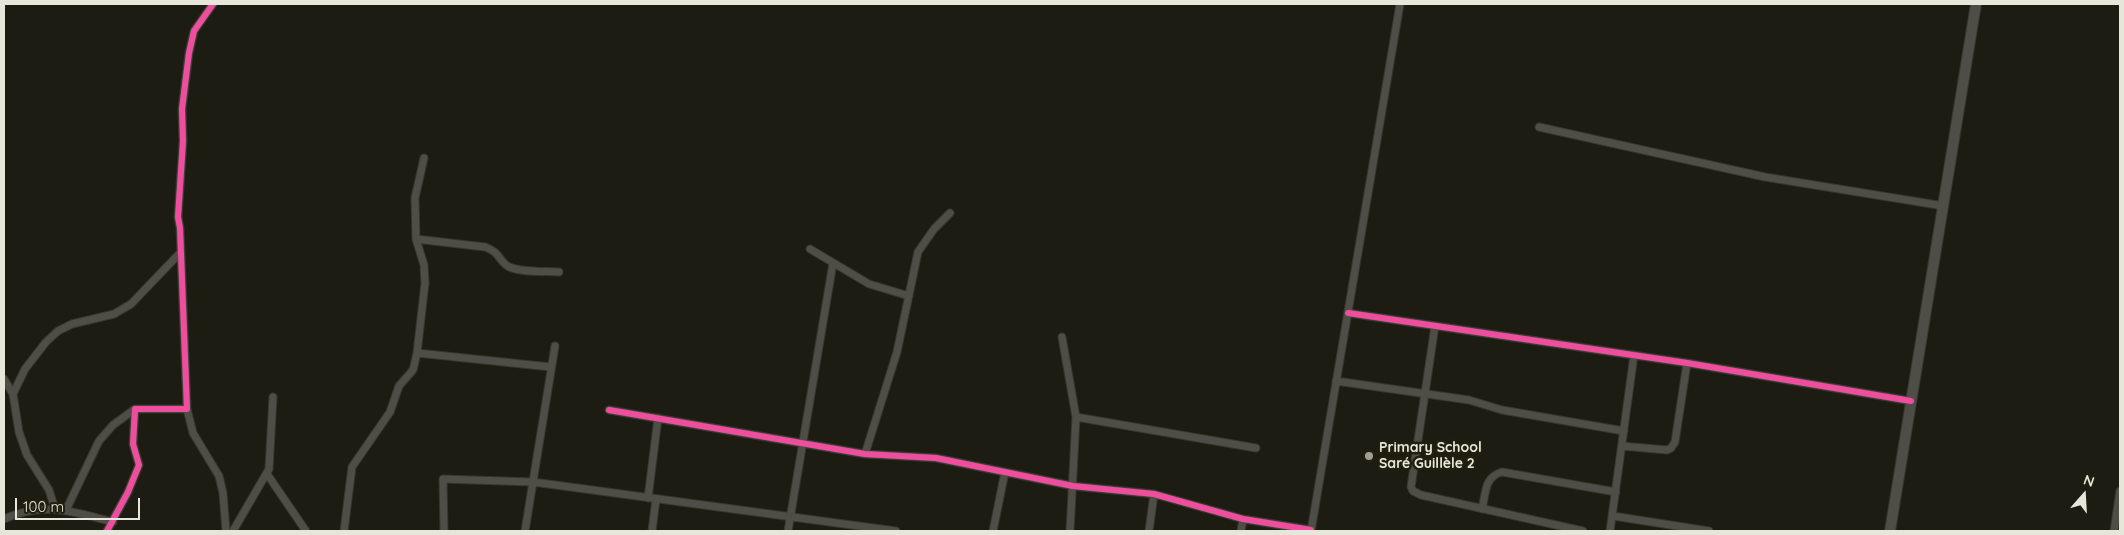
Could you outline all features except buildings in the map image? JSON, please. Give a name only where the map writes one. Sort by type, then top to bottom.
[{"type":"main road","points":[[1890,531],[1976,4]]},
{"type":"street","points":[[213,4],[194,31],[182,109],[182,150],[178,216],[187,409],[193,433],[219,476],[223,493],[226,531]]},
{"type":"street","points":[[609,410],[865,454],[936,458],[1073,486],[1154,494],[1243,519],[1311,531],[1400,4]]},
{"type":"street","points":[[1539,126],[1764,177],[1944,206]]},
{"type":"street","points":[[344,531],[352,467],[390,412],[399,386],[416,363],[425,283],[424,265],[416,239],[415,198],[424,158]]},
{"type":"street","points":[[865,454],[898,352],[918,252],[934,229],[950,213]]},
{"type":"street","points":[[416,239],[486,247],[494,250],[507,266],[517,270],[559,272]]},
{"type":"street","points":[[810,249],[869,284],[909,296]]},
{"type":"street","points":[[14,394],[25,369],[46,342],[58,331],[72,324],[114,314],[131,304],[180,253]]},
{"type":"street","points":[[788,531],[833,263]]},
{"type":"street","points":[[1348,313],[1687,363],[1911,401]]},
{"type":"street","points":[[1436,326],[1411,487],[1413,491],[1550,528],[1583,531]]},
{"type":"street","points":[[1062,337],[1076,417],[1070,531]]},
{"type":"street","points":[[525,531],[554,346]]},
{"type":"street","points":[[417,353],[551,367]]},
{"type":"street","points":[[1610,531],[1634,355]]},
{"type":"street","points":[[1622,446],[1667,450],[1671,448],[1675,442],[1687,363]]},
{"type":"street","points":[[4,379],[14,394],[19,432],[27,455],[50,490],[55,509]]},
{"type":"street","points":[[1336,381],[1469,400],[1502,410],[1624,431]]},
{"type":"street","points":[[233,531],[267,474],[270,461],[273,397]]},
{"type":"street","points":[[66,510],[99,441],[113,425],[135,409],[187,409]]},
{"type":"street","points":[[107,531],[139,465],[133,444],[135,409]]},
{"type":"street","points":[[1076,417],[1256,448]]},
{"type":"street","points":[[648,498],[658,418]]},
{"type":"street","points":[[994,531],[1004,472]]},
{"type":"street","points":[[1482,509],[1489,479],[1493,475],[1502,472],[1616,492]]},
{"type":"street","points":[[267,474],[306,531]]},
{"type":"street","points":[[444,531],[443,479],[533,482],[865,529],[896,531]]},
{"type":"street","points":[[2114,531],[2120,491]]},
{"type":"street","points":[[1149,531],[1154,494]]},
{"type":"street","points":[[652,531],[656,499]]},
{"type":"street","points":[[4,519],[20,511],[55,509],[113,522]]},
{"type":"street","points":[[1613,516],[1709,531]]},
{"type":"street","points":[[1241,531],[1243,519]]},
{"type":"cycle path","points":[[107,531],[128,492],[139,465],[133,444],[135,409],[187,409],[178,217],[183,141],[182,109],[189,53],[194,31],[213,4]]},
{"type":"cycle path","points":[[1348,313],[1687,363],[1911,401]]},
{"type":"cycle path","points":[[609,410],[865,454],[936,458],[1073,486],[1154,494],[1243,519],[1311,530]]},
{"type":"place","name":"Primary School Saré Guillèle 2","points":[[1369,456]]}]
